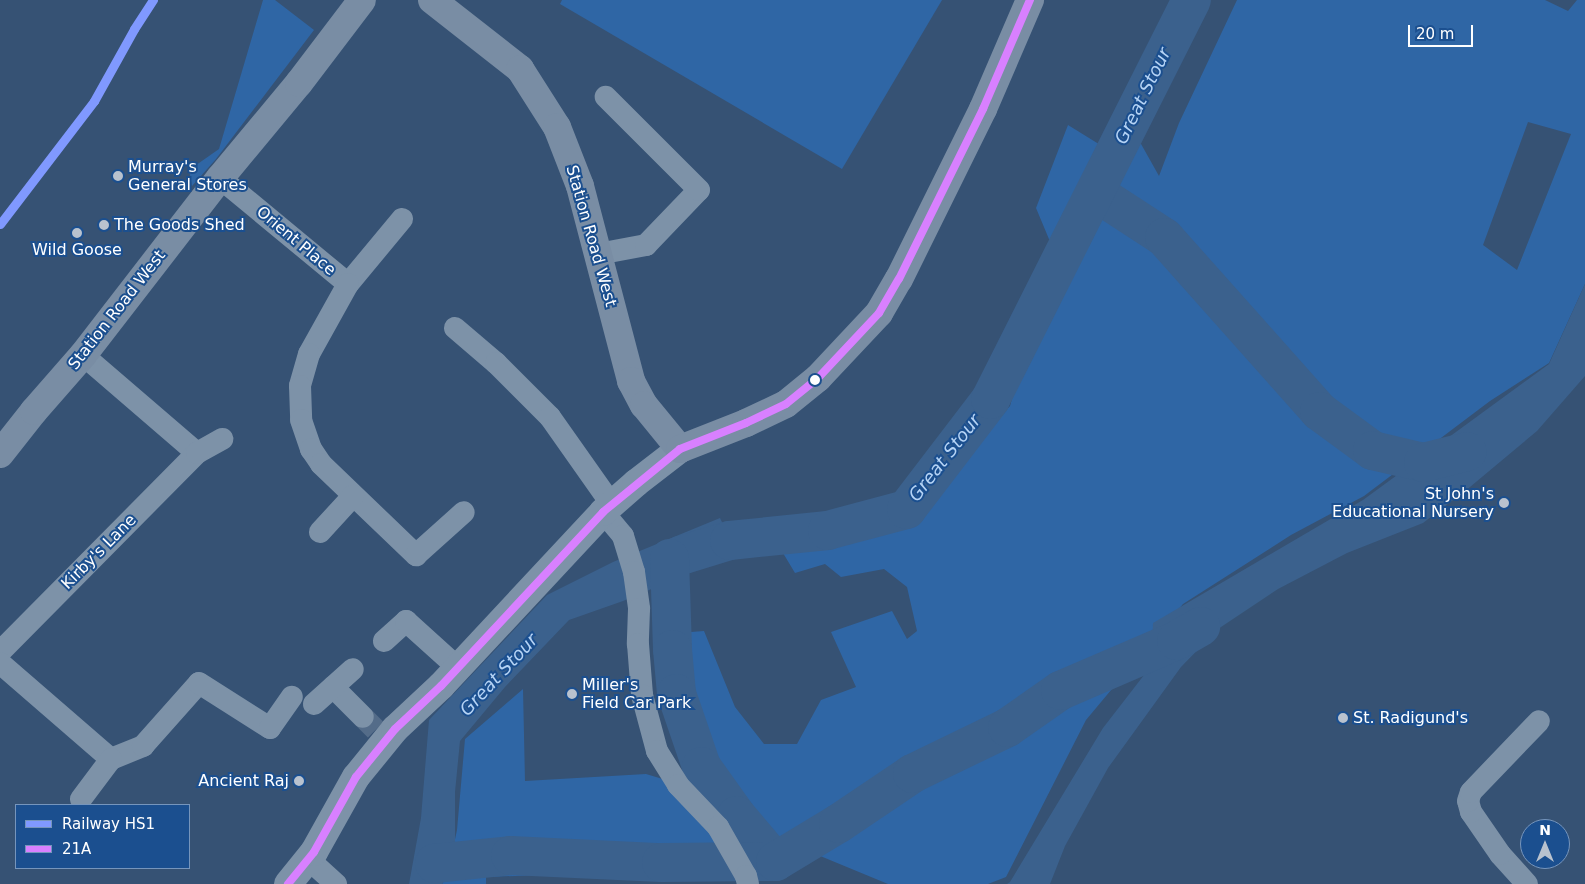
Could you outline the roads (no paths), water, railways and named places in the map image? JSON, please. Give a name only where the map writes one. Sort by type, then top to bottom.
[{"type":"main road","name":"Station Road West","points":[[0,454],[34,411],[83,355],[220,178],[299,84],[362,0]]},
{"type":"main road","name":"Station Road West","points":[[432,0],[520,69],[557,127],[580,186],[631,381],[644,405],[680,449]]},
{"type":"main road","points":[[680,449],[746,423],[786,404],[818,378],[879,313],[899,279],[983,109],[1030,0]]},
{"type":"street","points":[[598,254],[646,245],[700,190],[606,97]]},
{"type":"street","name":"Orient Place","points":[[220,178],[348,284]]},
{"type":"street","name":"Orient Place","points":[[402,218],[348,284],[309,354],[303,371],[299,402],[301,420],[311,448],[321,464],[416,555],[464,512]]},
{"type":"street","points":[[456,328],[496,363],[550,417],[623,536],[634,572],[638,602],[642,695],[657,751],[678,785],[718,827],[747,880]]},
{"type":"street","points":[[83,355],[197,452]]},
{"type":"street","name":"Kirby's Lane","points":[[0,652],[197,452],[222,439]]},
{"type":"street","points":[[288,884],[306,862],[356,777],[375,729],[458,668],[608,509],[636,483],[680,449]]},
{"type":"street","points":[[320,532],[353,496]]},
{"type":"street","points":[[384,641],[406,621],[458,668]]},
{"type":"street","points":[[0,663],[111,759]]},
{"type":"street","points":[[314,704],[353,669]]},
{"type":"street","points":[[81,799],[111,759],[143,746],[199,683],[270,728],[292,697]]},
{"type":"street","points":[[333,687],[375,729]]},
{"type":"street","points":[[1527,884],[1500,854],[1471,812],[1468,802],[1471,792],[1539,721]]},
{"type":"street","points":[[306,862],[316,866],[336,884]]},
{"type":"water","points":[[1585,284],[1585,376],[1537,431],[1470,487],[1423,523],[1347,553],[1278,589],[1218,629],[1181,667],[1108,768],[1065,846],[1050,884],[1007,884],[1010,882],[1103,728],[1151,666],[1153,623],[1363,500],[1549,364]]},
{"type":"water","points":[[720,518],[737,553],[623,601],[569,620],[505,687],[460,741],[455,792],[455,844],[448,874],[442,884],[409,884],[421,818],[429,720],[547,595],[613,562]]},
{"type":"waterway","name":"Great Stour","points":[[680,555],[729,540],[827,530],[906,509],[990,399],[1191,0]]},
{"type":"waterway","name":"Great Stour","points":[[1095,192],[1164,237],[1319,411],[1372,450],[1423,462],[1467,451]]},
{"type":"waterway","name":"Great Stour","points":[[669,558],[672,649],[676,693],[701,766],[736,815],[775,861]]},
{"type":"waterway","name":"Great Stour","points":[[434,863],[510,855],[661,862],[775,861],[838,823],[912,773],[1007,727],[1060,690],[1176,640],[1200,626]]},
{"type":"tunnel","points":[[363,717],[376,730]]},
{"type":"rail line","name":"HS1","points":[[0,224],[94,101],[134,29],[153,0]]},
{"type":"place","name":"Murray's General Stores","points":[[118,176]]},
{"type":"place","name":"The Goods Shed","points":[[104,225]]},
{"type":"place","name":"Wild Goose","points":[[77,233]]},
{"type":"place","name":"St John's Educational Nursery","points":[[1504,503]]},
{"type":"place","name":"Miller's Field Car Park","points":[[572,694]]},
{"type":"place","name":"St. Radigund's","points":[[1343,718]]},
{"type":"place","name":"Ancient Raj","points":[[299,781]]}]
